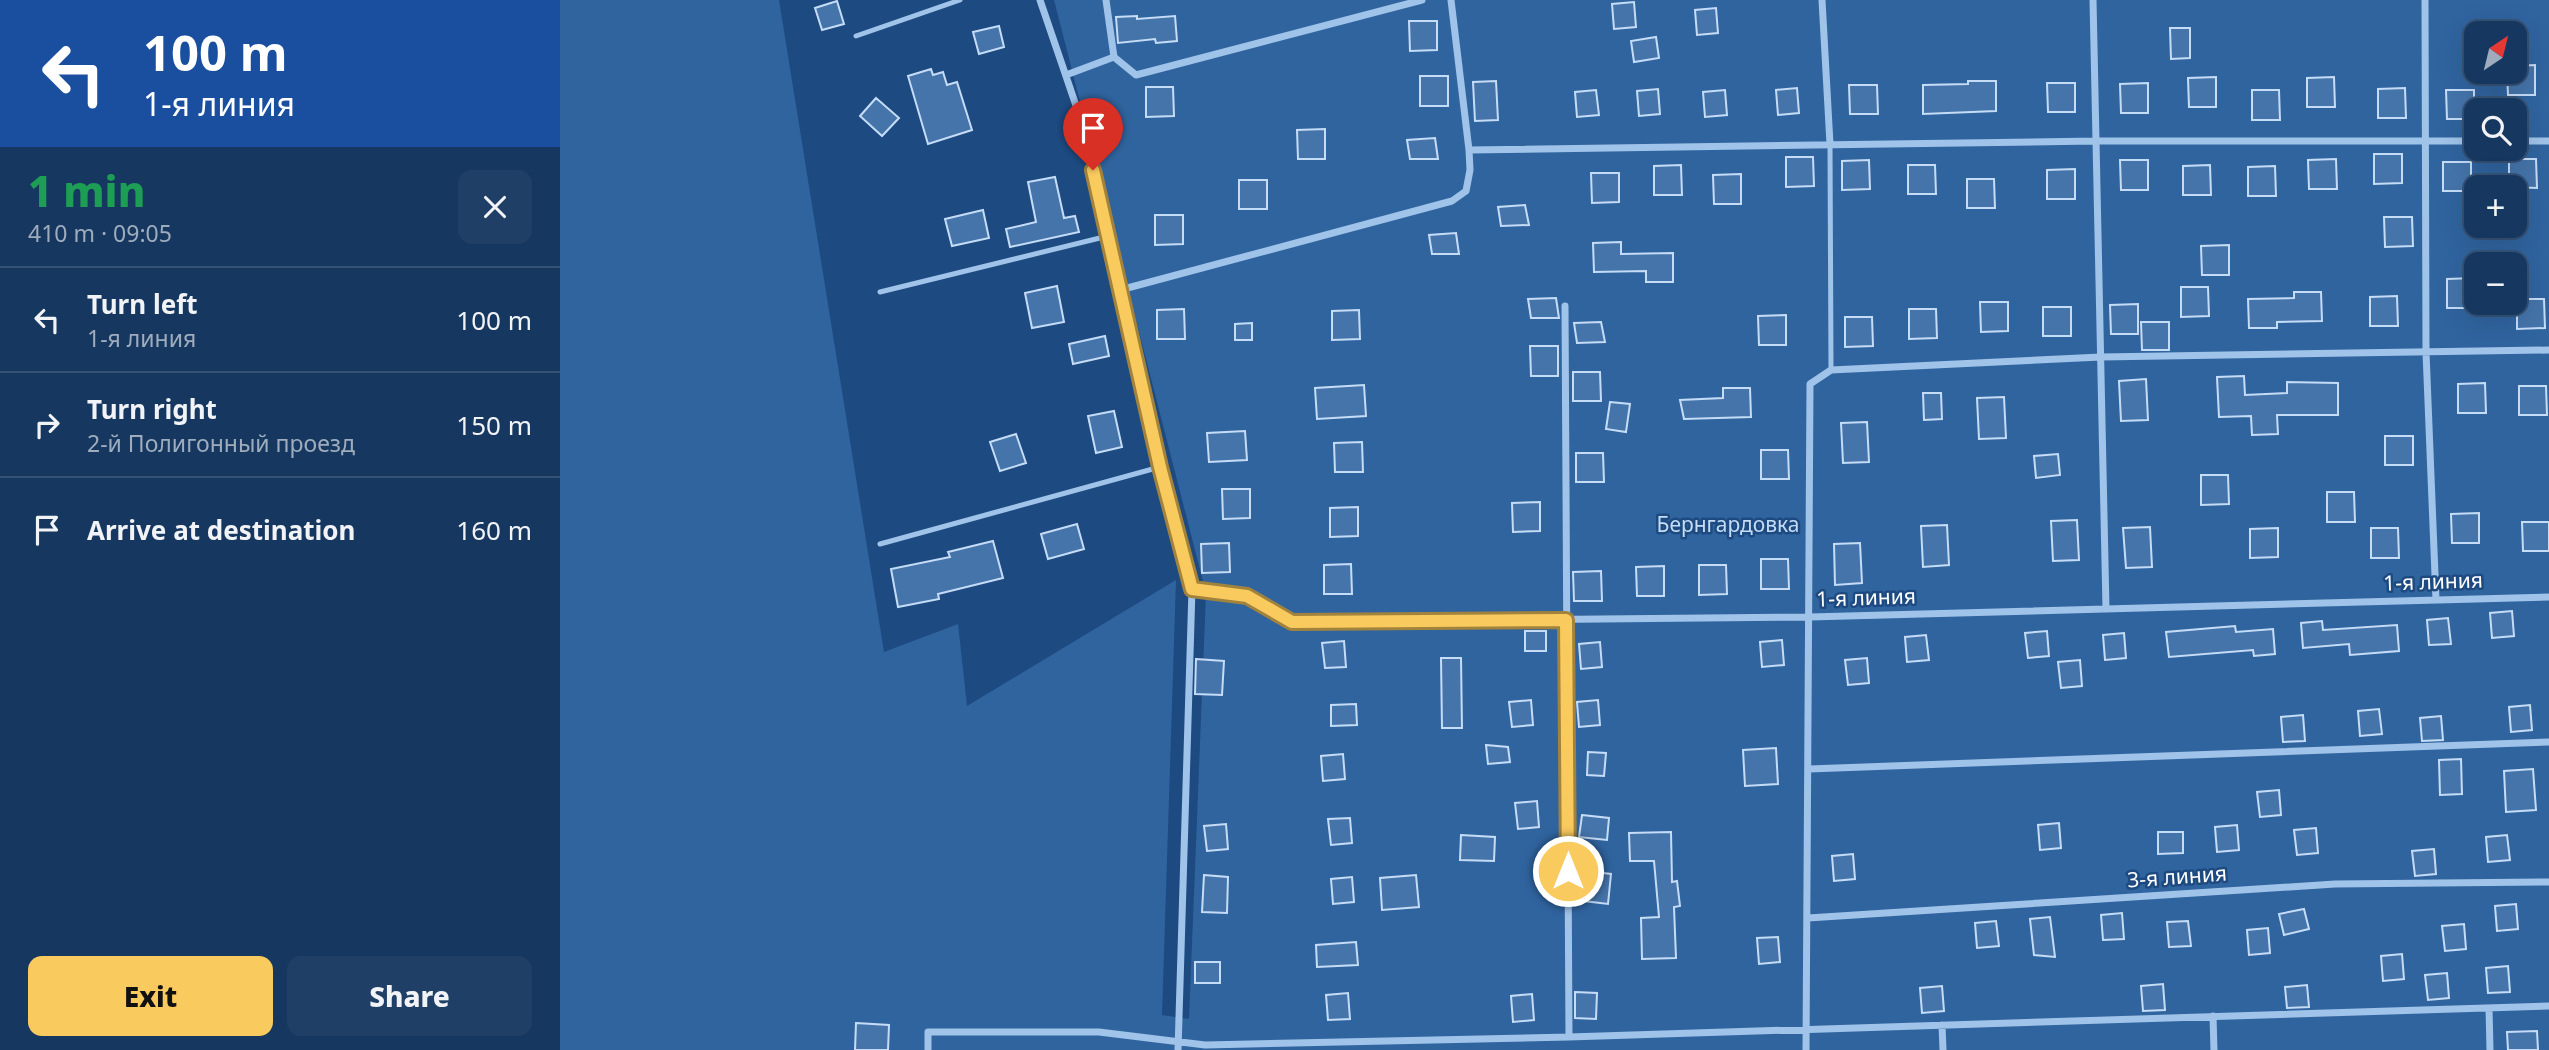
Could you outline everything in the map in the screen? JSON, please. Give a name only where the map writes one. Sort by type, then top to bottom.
[{"type":"street","points":[[1040,0],[1083,126],[1160,467],[1192,589],[1178,1046]]},
{"type":"street","points":[[1106,0],[1114,57],[1136,75],[1422,0]]},
{"type":"street","points":[[1120,290],[1452,201],[1466,191],[1470,170],[1469,150],[1451,0]]},
{"type":"street","points":[[1822,0],[1830,144]]},
{"type":"street","points":[[2093,0],[2106,608]]},
{"type":"street","points":[[2426,0],[2426,352],[2436,600]]},
{"type":"street","points":[[1066,75],[1114,57]]},
{"type":"street","points":[[1469,150],[2095,141],[2464,141]]},
{"type":"street","points":[[2527,141],[2549,141]]},
{"type":"street","points":[[1565,306],[1569,1037]]},
{"type":"street","points":[[1805,1050],[1810,384],[1831,370],[2101,357],[2549,350]]},
{"type":"street","name":"1-я линия","points":[[1192,589],[1247,596],[1292,622],[1810,617],[2549,597]]},
{"type":"street","points":[[1809,769],[2549,742]]},
{"type":"street","name":"3-я линия","points":[[1808,918],[2335,884],[2549,881]]},
{"type":"street","points":[[928,1050],[928,1032],[1099,1032],[1178,1046],[1569,1037],[2549,1006]]},
{"type":"street","points":[[2489,1007],[2490,1050]]},
{"type":"street","points":[[2213,1016],[2214,1050]]},
{"type":"street","points":[[1942,1025],[1943,1050]]},
{"type":"lane","points":[[856,36],[960,0]]},
{"type":"lane","points":[[1830,144],[1831,370]]},
{"type":"lane","points":[[880,292],[1108,236]]},
{"type":"lane","points":[[880,544],[1160,467]]},
{"type":"green space","name":"Бернгардовка","points":[[560,0],[779,0],[884,652],[958,624],[967,706],[1176,580],[1162,1015],[1189,1019],[1206,593],[1054,0],[2549,0],[2549,1050],[560,1050]]},
{"type":"building","points":[[837,1],[844,24],[822,30],[815,8]]},
{"type":"building","points":[[1634,2],[1636,27],[1614,29],[1612,4]]},
{"type":"building","points":[[1716,8],[1718,33],[1697,35],[1695,10]]},
{"type":"building","points":[[1137,16],[1137,19],[1175,16],[1177,41],[1156,43],[1155,39],[1118,43],[1116,17]]},
{"type":"building","points":[[1409,21],[1437,21],[1437,50],[1410,51]]},
{"type":"building","points":[[999,26],[1004,47],[979,54],[973,32]]},
{"type":"building","points":[[2170,28],[2190,28],[2190,58],[2171,59]]},
{"type":"building","points":[[1656,37],[1659,58],[1634,62],[1631,41]]},
{"type":"building","points":[[2527,65],[2535,65],[2535,95],[2508,95],[2508,84],[2527,84]]},
{"type":"building","points":[[931,69],[933,75],[943,72],[947,85],[957,82],[972,130],[928,144],[908,76]]},
{"type":"building","points":[[1420,76],[1448,76],[1448,106],[1420,106]]},
{"type":"building","points":[[2216,77],[2216,107],[2189,107],[2188,78]]},
{"type":"building","points":[[2334,77],[2335,107],[2307,107],[2307,78]]},
{"type":"building","points":[[1496,81],[1498,120],[1475,121],[1473,82]]},
{"type":"building","points":[[1968,81],[1996,81],[1996,111],[1923,114],[1923,85],[1968,84]]},
{"type":"building","points":[[2047,83],[2075,83],[2075,112],[2048,112]]},
{"type":"building","points":[[2148,83],[2148,113],[2121,113],[2120,84]]},
{"type":"building","points":[[1849,85],[1877,85],[1878,114],[1850,114]]},
{"type":"building","points":[[1146,87],[1173,87],[1174,116],[1146,117]]},
{"type":"building","points":[[1797,88],[1799,113],[1778,115],[1776,90]]},
{"type":"building","points":[[2405,88],[2406,118],[2378,118],[2378,89]]},
{"type":"building","points":[[1658,89],[1660,114],[1639,116],[1637,91]]},
{"type":"building","points":[[1596,90],[1599,115],[1577,117],[1575,92]]},
{"type":"building","points":[[1725,90],[1727,115],[1705,117],[1703,92]]},
{"type":"building","points":[[2252,90],[2279,90],[2280,120],[2252,120]]},
{"type":"building","points":[[2446,90],[2474,90],[2474,98],[2464,98],[2464,119],[2447,119]]},
{"type":"building","points":[[876,98],[899,118],[882,136],[860,116]]},
{"type":"building","points":[[1325,129],[1325,159],[1298,159],[1297,130]]},
{"type":"building","points":[[1435,138],[1438,159],[1410,159],[1407,140]]},
{"type":"building","points":[[2374,154],[2402,154],[2402,183],[2374,184]]},
{"type":"building","points":[[1786,157],[1813,157],[1814,186],[1786,187]]},
{"type":"building","points":[[2336,159],[2337,189],[2309,189],[2308,160]]},
{"type":"building","points":[[2536,159],[2537,188],[2527,188],[2527,175],[2509,175],[2509,161]]},
{"type":"building","points":[[1869,160],[1870,189],[1842,190],[1842,161]]},
{"type":"building","points":[[2120,160],[2148,160],[2148,190],[2121,190]]},
{"type":"building","points":[[2443,162],[2471,162],[2471,175],[2464,175],[2464,191],[2443,191]]},
{"type":"building","points":[[1681,165],[1682,195],[1654,195],[1654,166]]},
{"type":"building","points":[[1908,165],[1935,165],[1936,194],[1908,194]]},
{"type":"building","points":[[2210,165],[2211,195],[2183,195],[2183,166]]},
{"type":"building","points":[[2275,166],[2276,196],[2248,196],[2248,167]]},
{"type":"building","points":[[2075,169],[2075,199],[2047,199],[2047,170]]},
{"type":"building","points":[[1591,173],[1619,173],[1619,202],[1592,203]]},
{"type":"building","points":[[1741,174],[1741,204],[1714,204],[1713,175]]},
{"type":"building","points":[[1055,177],[1064,218],[1075,216],[1079,232],[1010,247],[1006,229],[1036,222],[1028,182]]},
{"type":"building","points":[[1967,179],[1994,179],[1995,208],[1967,208]]},
{"type":"building","points":[[1239,180],[1267,180],[1267,209],[1239,209]]},
{"type":"building","points":[[1525,205],[1529,225],[1501,226],[1498,207]]},
{"type":"building","points":[[983,210],[989,238],[952,246],[945,219]]},
{"type":"building","points":[[1155,215],[1183,215],[1183,244],[1155,245]]},
{"type":"building","points":[[2384,217],[2412,217],[2413,246],[2385,247]]},
{"type":"building","points":[[1456,233],[1459,254],[1432,254],[1429,235]]},
{"type":"building","points":[[1621,242],[1621,254],[1673,253],[1673,282],[1646,282],[1646,271],[1594,272],[1593,243]]},
{"type":"building","points":[[2229,245],[2229,275],[2202,275],[2201,246]]},
{"type":"building","points":[[2464,278],[2464,308],[2447,308],[2447,279]]},
{"type":"building","points":[[1057,286],[1064,322],[1032,328],[1025,293]]},
{"type":"building","points":[[2181,287],[2208,287],[2209,316],[2181,317]]},
{"type":"building","points":[[2294,292],[2321,292],[2322,321],[2277,322],[2277,328],[2249,328],[2248,299],[2294,298]]},
{"type":"building","points":[[2397,296],[2398,326],[2370,326],[2370,297]]},
{"type":"building","points":[[1556,298],[1559,318],[1531,318],[1528,299]]},
{"type":"building","points":[[2527,299],[2544,299],[2545,328],[2517,329],[2517,315],[2527,315]]},
{"type":"building","points":[[1980,302],[2008,302],[2008,331],[1981,332]]},
{"type":"building","points":[[2138,304],[2138,334],[2111,334],[2110,305]]},
{"type":"building","points":[[2043,307],[2071,307],[2071,336],[2043,336]]},
{"type":"building","points":[[1184,309],[1185,339],[1157,339],[1157,310]]},
{"type":"building","points":[[1909,309],[1936,309],[1937,338],[1909,339]]},
{"type":"building","points":[[1359,310],[1360,339],[1332,340],[1332,311]]},
{"type":"building","points":[[1786,315],[1786,345],[1759,345],[1758,316]]},
{"type":"building","points":[[1845,317],[1872,317],[1873,346],[1845,347]]},
{"type":"building","points":[[1601,322],[1605,342],[1577,343],[1574,323]]},
{"type":"building","points":[[2141,322],[2169,322],[2169,350],[2142,350]]},
{"type":"building","points":[[1252,323],[1252,340],[1235,340],[1235,324]]},
{"type":"building","points":[[1105,336],[1109,356],[1073,364],[1069,344]]},
{"type":"building","points":[[1530,346],[1558,346],[1558,376],[1531,376]]},
{"type":"building","points":[[1573,372],[1600,372],[1601,401],[1573,401]]},
{"type":"building","points":[[2244,376],[2245,395],[2287,393],[2287,382],[2338,383],[2338,415],[2277,415],[2278,434],[2252,435],[2251,416],[2219,417],[2217,377]]},
{"type":"building","points":[[2146,379],[2148,420],[2121,421],[2119,381]]},
{"type":"building","points":[[2485,383],[2486,413],[2458,413],[2458,384]]},
{"type":"building","points":[[1364,385],[1366,416],[1317,419],[1315,388]]},
{"type":"building","points":[[2519,386],[2546,386],[2547,415],[2519,415]]},
{"type":"building","points":[[1723,388],[1750,388],[1751,417],[1684,419],[1680,400],[1723,398]]},
{"type":"building","points":[[1923,393],[1941,393],[1942,419],[1924,420]]},
{"type":"building","points":[[2004,397],[2006,438],[1979,439],[1977,398]]},
{"type":"building","points":[[1610,402],[1630,404],[1626,432],[1606,429]]},
{"type":"building","points":[[1114,411],[1122,447],[1096,453],[1088,416]]},
{"type":"building","points":[[1867,422],[1869,462],[1843,463],[1841,423]]},
{"type":"building","points":[[1245,431],[1247,460],[1209,462],[1207,433]]},
{"type":"building","points":[[1016,434],[1026,463],[1000,471],[990,442]]},
{"type":"building","points":[[2385,436],[2413,436],[2413,465],[2385,465]]},
{"type":"building","points":[[1362,442],[1363,472],[1335,472],[1334,443]]},
{"type":"building","points":[[1761,450],[1788,450],[1789,479],[1761,479]]},
{"type":"building","points":[[1576,453],[1603,453],[1604,482],[1576,482]]},
{"type":"building","points":[[2058,454],[2060,475],[2036,478],[2034,456]]},
{"type":"building","points":[[2201,475],[2228,475],[2229,504],[2201,505]]},
{"type":"building","points":[[1222,489],[1250,489],[1250,518],[1223,519]]},
{"type":"building","points":[[2327,492],[2354,492],[2355,522],[2327,522]]},
{"type":"building","points":[[1540,502],[1540,531],[1513,532],[1512,503]]},
{"type":"building","points":[[1358,507],[1358,536],[1330,537],[1330,508]]},
{"type":"building","points":[[2479,513],[2479,543],[2452,543],[2451,514]]},
{"type":"building","points":[[2077,520],[2079,560],[2053,561],[2051,521]]},
{"type":"building","points":[[2522,522],[2549,522],[2549,551],[2523,551]]},
{"type":"building","points":[[1077,524],[1084,549],[1048,559],[1041,534]]},
{"type":"building","points":[[1947,525],[1949,565],[1923,567],[1921,526]]},
{"type":"building","points":[[2150,527],[2152,567],[2126,568],[2123,528]]},
{"type":"building","points":[[2278,528],[2278,557],[2250,558],[2250,529]]},
{"type":"building","points":[[2371,528],[2398,528],[2399,558],[2371,558]]},
{"type":"building","points":[[993,541],[1003,578],[938,594],[939,599],[898,607],[891,569],[950,557],[948,552]]},
{"type":"building","points":[[1229,543],[1230,572],[1202,573],[1201,544]]},
{"type":"building","points":[[1860,543],[1862,583],[1835,585],[1834,544]]},
{"type":"building","points":[[1761,559],[1788,559],[1789,589],[1761,589]]},
{"type":"building","points":[[1351,564],[1352,594],[1324,594],[1324,565]]},
{"type":"building","points":[[1699,565],[1726,565],[1727,594],[1699,595]]},
{"type":"building","points":[[1664,566],[1664,596],[1637,596],[1636,567]]},
{"type":"building","points":[[1601,571],[1602,601],[1574,601],[1573,572]]},
{"type":"building","points":[[2512,611],[2514,636],[2492,638],[2490,613]]},
{"type":"building","points":[[2448,618],[2451,644],[2429,645],[2427,620]]},
{"type":"building","points":[[2322,621],[2323,630],[2397,625],[2399,651],[2350,655],[2349,644],[2303,648],[2301,623]]},
{"type":"building","points":[[2235,626],[2236,632],[2273,629],[2275,654],[2254,656],[2253,650],[2169,657],[2166,632]]},
{"type":"building","points":[[1525,631],[1546,631],[1546,651],[1525,651]]},
{"type":"building","points":[[2047,631],[2049,656],[2028,658],[2025,633]]},
{"type":"building","points":[[2124,633],[2126,658],[2105,660],[2103,635]]},
{"type":"building","points":[[1926,635],[1929,660],[1907,662],[1905,637]]},
{"type":"building","points":[[1782,640],[1784,665],[1762,667],[1760,642]]},
{"type":"building","points":[[1344,641],[1346,667],[1325,668],[1322,643]]},
{"type":"building","points":[[1600,642],[1602,667],[1581,669],[1579,644]]},
{"type":"building","points":[[1441,658],[1461,658],[1462,728],[1442,728]]},
{"type":"building","points":[[1867,658],[1869,683],[1848,685],[1845,660]]},
{"type":"building","points":[[1196,659],[1224,661],[1222,695],[1195,694]]},
{"type":"building","points":[[2080,660],[2082,686],[2061,688],[2058,662]]},
{"type":"building","points":[[1531,700],[1533,725],[1512,727],[1509,702]]},
{"type":"building","points":[[1598,700],[1600,725],[1579,727],[1577,702]]},
{"type":"building","points":[[1356,704],[1357,725],[1331,726],[1331,705]]},
{"type":"building","points":[[2530,705],[2532,730],[2511,732],[2509,707]]},
{"type":"building","points":[[2379,709],[2382,734],[2360,736],[2358,711]]},
{"type":"building","points":[[2303,715],[2305,741],[2283,742],[2281,717]]},
{"type":"building","points":[[2441,716],[2443,740],[2422,741],[2420,718]]},
{"type":"building","points":[[1486,745],[1508,747],[1510,762],[1488,764]]},
{"type":"building","points":[[1776,748],[1778,784],[1745,786],[1743,750]]},
{"type":"building","points":[[1588,752],[1606,753],[1604,776],[1587,775]]},
{"type":"building","points":[[1343,754],[1345,779],[1323,781],[1321,756]]},
{"type":"building","points":[[2461,759],[2462,794],[2440,795],[2439,760]]},
{"type":"building","points":[[2533,769],[2536,810],[2506,812],[2504,771]]},
{"type":"building","points":[[2279,790],[2281,815],[2260,817],[2257,792]]},
{"type":"building","points":[[1537,801],[1539,827],[1518,829],[1515,803]]},
{"type":"building","points":[[1582,815],[1609,818],[1607,840],[1579,837]]},
{"type":"building","points":[[1350,818],[1352,843],[1331,845],[1328,819]]},
{"type":"building","points":[[2059,823],[2061,848],[2040,850],[2038,825]]},
{"type":"building","points":[[1226,824],[1228,849],[1207,851],[1204,826]]},
{"type":"building","points":[[2237,825],[2239,850],[2217,852],[2215,827]]},
{"type":"building","points":[[2316,828],[2318,853],[2297,855],[2294,830]]},
{"type":"building","points":[[1671,832],[1672,882],[1677,881],[1680,906],[1674,907],[1676,958],[1642,959],[1641,918],[1659,917],[1654,861],[1630,861],[1629,833]]},
{"type":"building","points":[[2158,832],[2183,832],[2183,853],[2158,854]]},
{"type":"building","points":[[1461,835],[1495,837],[1494,861],[1460,860]]},
{"type":"building","points":[[2507,835],[2510,860],[2488,862],[2486,837]]},
{"type":"building","points":[[2434,849],[2436,874],[2415,876],[2412,851]]},
{"type":"building","points":[[1853,854],[1855,879],[1834,881],[1832,856]]},
{"type":"building","points":[[1586,871],[1611,874],[1608,904],[1584,901]]},
{"type":"building","points":[[1204,875],[1228,877],[1227,913],[1202,912]]},
{"type":"building","points":[[1416,875],[1419,907],[1382,910],[1380,878]]},
{"type":"building","points":[[1352,877],[1354,902],[1333,904],[1331,879]]},
{"type":"building","points":[[2516,904],[2518,929],[2497,931],[2495,906]]},
{"type":"building","points":[[2304,909],[2309,929],[2284,935],[2279,914]]},
{"type":"building","points":[[2122,913],[2124,939],[2103,940],[2101,915]]},
{"type":"building","points":[[2050,917],[2055,957],[2034,955],[2030,919]]},
{"type":"building","points":[[1996,921],[1999,946],[1977,948],[1975,923]]},
{"type":"building","points":[[2188,921],[2191,946],[2169,947],[2167,922]]},
{"type":"building","points":[[2464,924],[2466,949],[2445,951],[2442,926]]},
{"type":"building","points":[[2268,928],[2270,953],[2249,955],[2247,930]]},
{"type":"building","points":[[1778,937],[1780,962],[1759,964],[1757,938]]},
{"type":"building","points":[[1356,942],[1358,965],[1317,967],[1316,945]]},
{"type":"building","points":[[2402,954],[2404,979],[2383,981],[2381,956]]},
{"type":"building","points":[[1195,962],[1220,962],[1220,983],[1195,983]]},
{"type":"building","points":[[2508,966],[2510,992],[2488,993],[2486,968]]},
{"type":"building","points":[[2447,973],[2449,998],[2428,1000],[2425,975]]},
{"type":"building","points":[[2163,984],[2165,1010],[2143,1011],[2141,986]]},
{"type":"building","points":[[2307,985],[2309,1007],[2287,1008],[2285,987]]},
{"type":"building","points":[[1942,986],[1944,1011],[1922,1013],[1920,988]]},
{"type":"building","points":[[1575,992],[1597,993],[1596,1019],[1575,1018]]},
{"type":"building","points":[[1348,993],[1350,1019],[1328,1020],[1326,995]]},
{"type":"building","points":[[1532,994],[1534,1020],[1513,1022],[1511,996]]},
{"type":"building","points":[[856,1023],[889,1025],[888,1050],[855,1050]]},
{"type":"building","points":[[2537,1031],[2538,1050],[2508,1050],[2507,1032]]},
{"type":"route","points":[[1093,170],[1160,467],[1192,589],[1206,593],[1247,596],[1292,622],[1566,620],[1568,871]]}]
